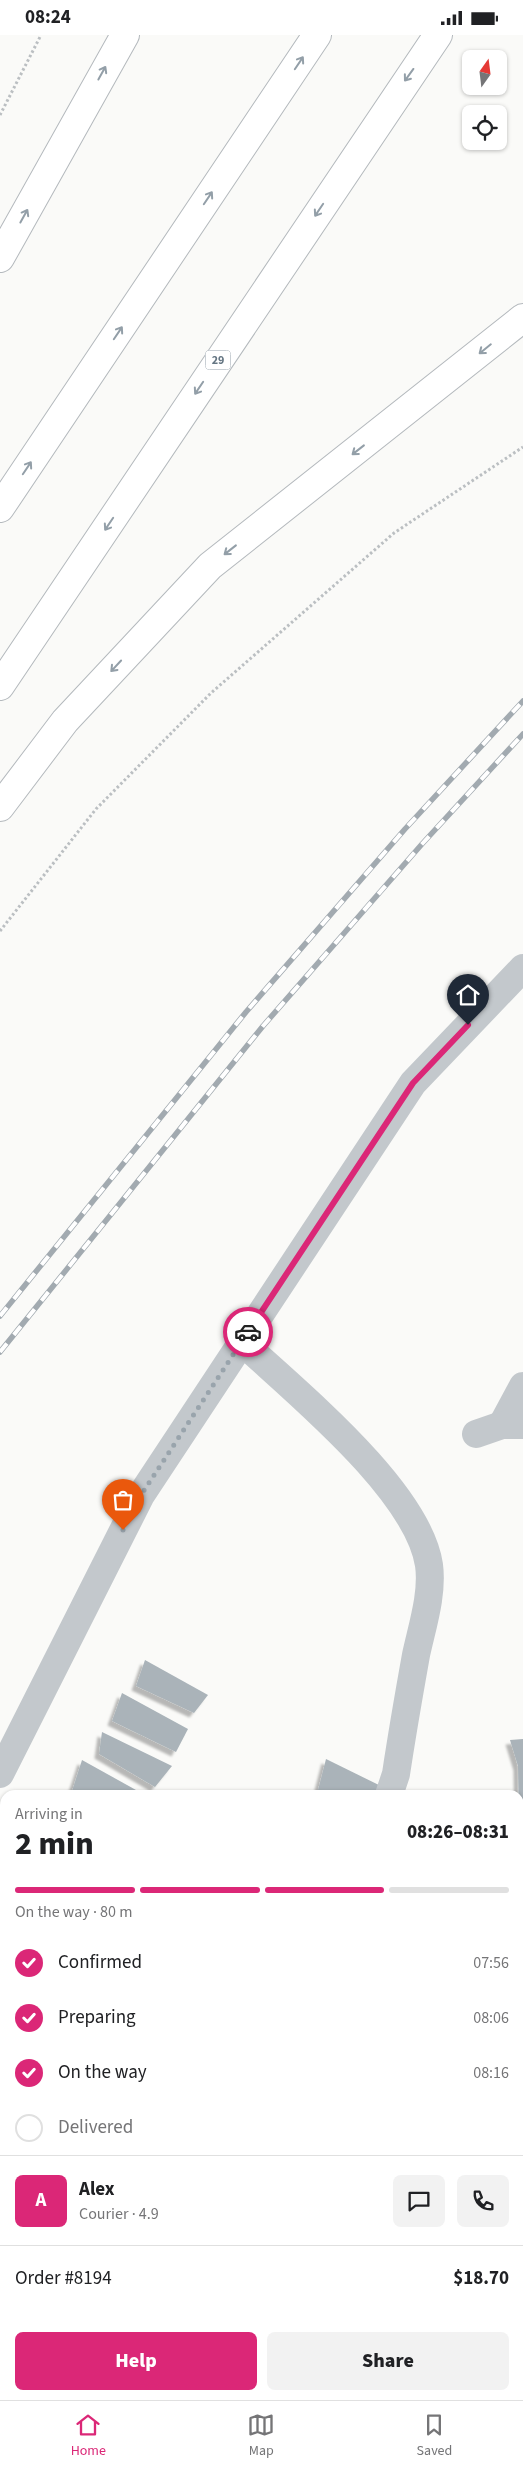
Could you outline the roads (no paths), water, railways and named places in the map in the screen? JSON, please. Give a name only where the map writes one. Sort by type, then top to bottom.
[{"type":"highway","points":[[0,258],[107,64],[125,35]]},
{"type":"highway","points":[[0,508],[317,35]]},
{"type":"highway","name":"29","points":[[0,686],[438,35]]},
{"type":"highway","points":[[0,807],[64,721],[210,566],[523,318]]},
{"type":"street","points":[[0,1774],[141,1495],[413,1083],[523,968]]},
{"type":"street","points":[[242,1342],[344,1438],[402,1502],[424,1547],[429,1566],[428,1597],[396,1774],[391,1790]]},
{"type":"street","points":[[476,1434],[513,1425],[523,1387]]},
{"type":"railway","points":[[0,1316],[246,1012],[405,829],[523,701]]},
{"type":"railway","points":[[0,1352],[263,1026],[422,844],[523,734]]}]
